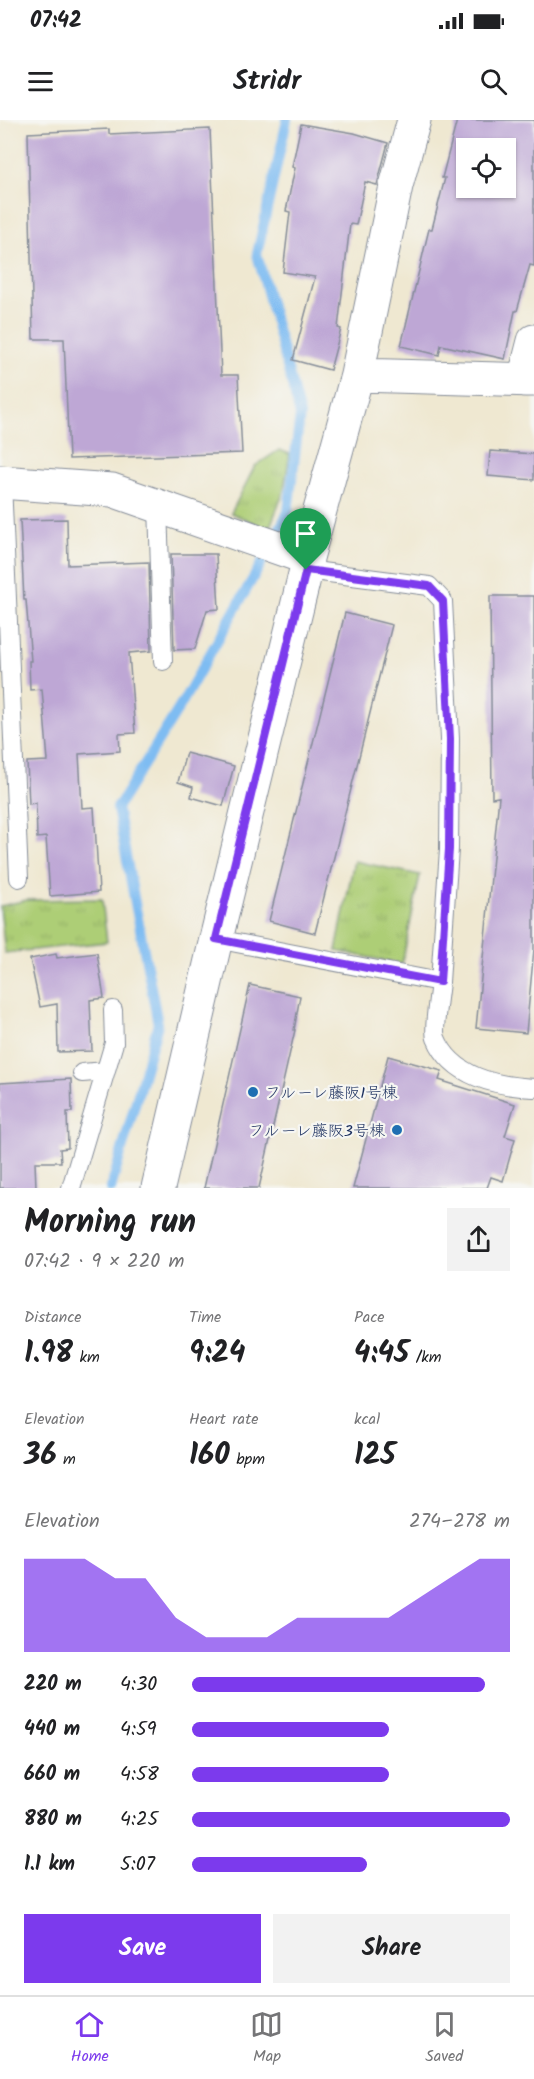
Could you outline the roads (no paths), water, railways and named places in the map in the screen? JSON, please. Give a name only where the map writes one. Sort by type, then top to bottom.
[{"type":"street","points":[[158,1188],[300,560],[357,375],[396,186],[414,120]]},
{"type":"street","points":[[357,375],[529,380],[534,341]]},
{"type":"street","points":[[1,482],[112,490],[254,540],[300,560]]},
{"type":"lane","points":[[1,482],[19,878]]},
{"type":"lane","points":[[158,506],[163,661]]},
{"type":"lane","points":[[300,560],[429,586],[443,601],[450,739],[449,849],[435,1036],[452,1062],[478,1079],[534,1088]]},
{"type":"lane","points":[[216,939],[440,982]]},
{"type":"lane","points":[[71,1188],[114,1044],[113,1010]]},
{"type":"lane","points":[[82,1073],[106,1071]]},
{"type":"waterway","points":[[111,1188],[158,1024],[117,808],[179,708],[288,512],[300,415],[257,254],[287,120]]},
{"type":"place","name":"フルーレ藤阪1号棟","points":[[253,1092]]},
{"type":"place","name":"フルーレ藤阪3号棟","points":[[397,1130]]}]
